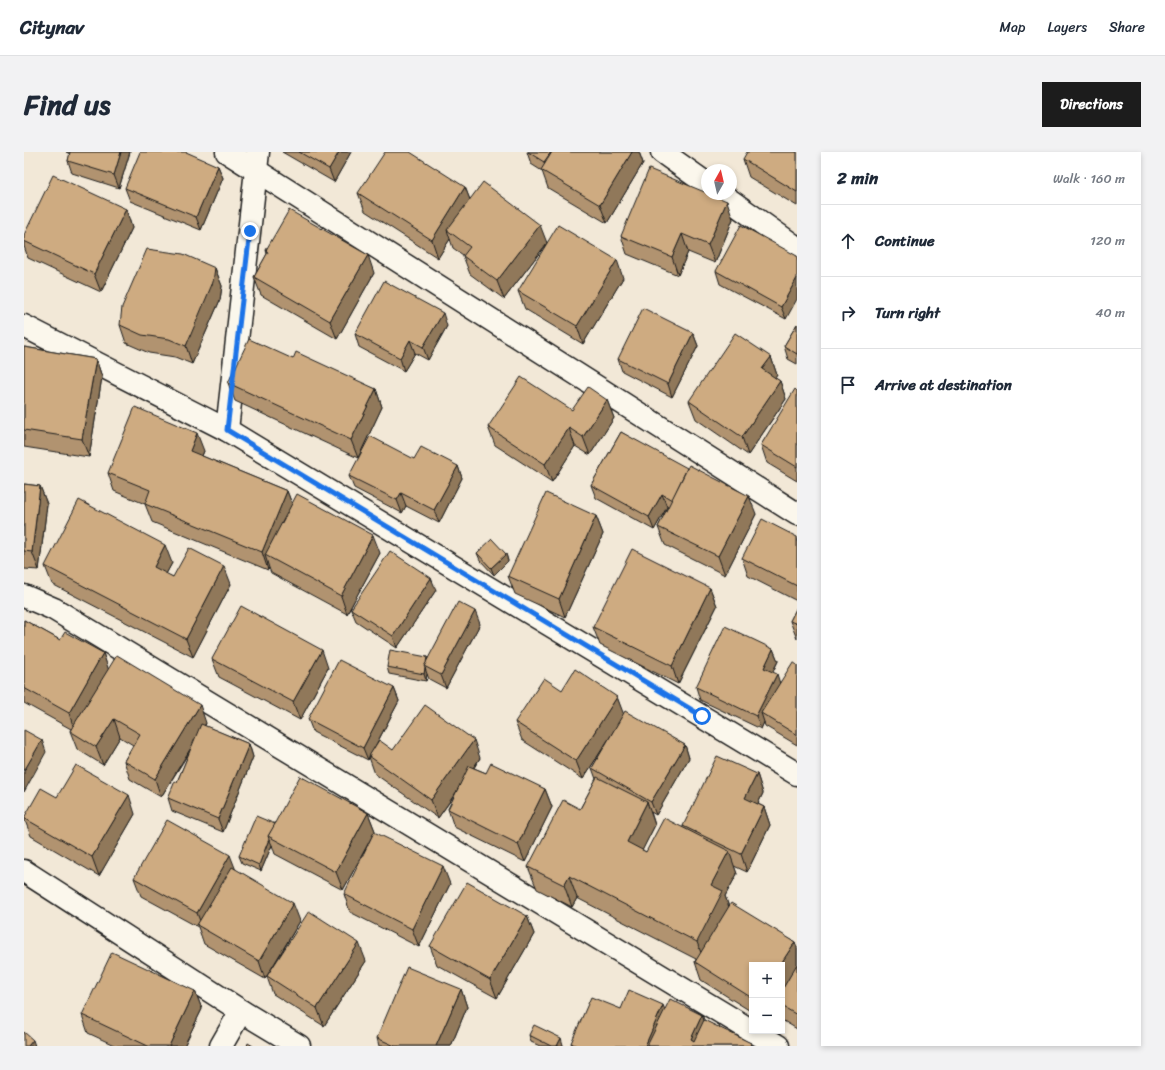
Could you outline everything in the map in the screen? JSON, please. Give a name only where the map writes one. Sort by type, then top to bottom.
[{"type":"street","points":[[227,152],[258,161],[797,514]]},
{"type":"street","points":[[662,152],[701,180]]},
{"type":"street","points":[[227,430],[258,161]]},
{"type":"street","points":[[729,200],[797,248]]},
{"type":"street","points":[[24,326],[227,430],[797,774]]},
{"type":"street","points":[[24,596],[54,609],[749,1029]]},
{"type":"street","points":[[26,877],[299,1046]]},
{"type":"street","points":[[221,1046],[241,1011]]},
{"type":"street","points":[[757,1034],[778,1046]]},
{"type":"building","points":[[70,152],[121,152],[114,175],[68,161]]},
{"type":"building","points":[[140,152],[186,152],[218,166],[196,217],[125,188]]},
{"type":"building","points":[[299,152],[339,152],[329,169]]},
{"type":"building","points":[[385,152],[410,152],[465,187],[432,240],[358,193]]},
{"type":"building","points":[[528,152],[551,152],[544,162]]},
{"type":"building","points":[[552,152],[632,152],[600,205],[541,170]]},
{"type":"building","points":[[747,152],[797,152],[797,192],[743,159]]},
{"type":"building","points":[[649,169],[701,191],[701,200],[727,201],[708,245],[682,234],[672,257],[621,236]]},
{"type":"building","points":[[53,175],[126,209],[94,274],[24,241],[24,235]]},
{"type":"building","points":[[483,182],[540,225],[497,281],[463,256],[470,247],[447,230]]},
{"type":"building","points":[[289,210],[368,255],[330,321],[254,277],[268,252],[266,250]]},
{"type":"building","points":[[558,225],[617,260],[577,326],[518,291]]},
{"type":"building","points":[[741,225],[797,256],[797,278],[781,307],[716,271]]},
{"type":"building","points":[[147,249],[183,254],[215,268],[213,282],[186,346],[169,339],[142,335],[120,325],[122,307]]},
{"type":"building","points":[[384,281],[443,313],[423,347],[410,340],[400,358],[355,334]]},
{"type":"building","points":[[643,308],[693,333],[668,384],[618,359]]},
{"type":"building","points":[[797,324],[797,354],[784,346]]},
{"type":"building","points":[[735,333],[771,357],[762,369],[780,381],[742,437],[689,401]]},
{"type":"building","points":[[249,339],[293,359],[296,352],[376,389],[351,440],[228,383]]},
{"type":"building","points":[[24,347],[96,359],[82,439],[24,430]]},
{"type":"building","points":[[521,377],[572,410],[588,387],[607,400],[583,437],[569,428],[545,464],[488,427]]},
{"type":"building","points":[[795,389],[797,391],[797,467],[761,445]]},
{"type":"building","points":[[135,407],[197,433],[190,451],[287,491],[262,552],[145,504],[150,490],[108,473]]},
{"type":"building","points":[[621,432],[687,468],[672,500],[662,494],[649,517],[591,485]]},
{"type":"building","points":[[370,436],[414,459],[421,447],[458,466],[434,510],[401,493],[397,500],[349,476]]},
{"type":"building","points":[[689,465],[749,496],[718,556],[658,527]]},
{"type":"building","points":[[24,484],[40,486],[32,552],[24,551]]},
{"type":"building","points":[[546,493],[596,516],[559,599],[508,576]]},
{"type":"building","points":[[297,494],[373,535],[341,596],[265,555]]},
{"type":"building","points":[[79,500],[165,545],[154,567],[173,577],[189,548],[224,566],[186,639],[45,566]]},
{"type":"building","points":[[762,519],[797,537],[797,586],[742,558]]},
{"type":"building","points":[[492,539],[506,554],[491,568],[477,553]]},
{"type":"building","points":[[632,549],[710,588],[672,666],[593,627]]},
{"type":"building","points":[[390,551],[431,578],[393,636],[351,609]]},
{"type":"building","points":[[458,602],[475,611],[441,675],[424,666]]},
{"type":"building","points":[[241,606],[322,650],[293,702],[212,659]]},
{"type":"building","points":[[797,607],[797,624],[790,621]]},
{"type":"building","points":[[24,620],[60,640],[65,632],[103,653],[69,713],[24,688]]},
{"type":"building","points":[[725,626],[773,649],[764,668],[777,674],[756,716],[696,687]]},
{"type":"building","points":[[390,650],[427,657],[424,666],[424,674],[387,667]]},
{"type":"building","points":[[117,655],[200,705],[155,779],[124,761],[140,734],[114,719],[96,747],[70,731]]},
{"type":"building","points":[[339,660],[394,688],[363,748],[308,719]]},
{"type":"building","points":[[793,662],[797,665],[797,735],[761,713]]},
{"type":"building","points":[[575,669],[617,697],[576,761],[515,722],[544,678],[562,690]]},
{"type":"building","points":[[425,705],[474,740],[431,800],[369,756],[379,740],[393,750]]},
{"type":"building","points":[[625,711],[685,745],[651,802],[592,768]]},
{"type":"building","points":[[201,724],[249,744],[218,819],[168,798],[175,781],[177,782]]},
{"type":"building","points":[[24,730],[42,740],[24,771]]},
{"type":"building","points":[[717,756],[757,774],[745,798],[764,807],[741,854],[683,826]]},
{"type":"building","points":[[491,763],[545,789],[518,844],[448,809],[469,766],[486,773]]},
{"type":"building","points":[[76,765],[129,795],[92,857],[24,818],[41,788],[57,797]]},
{"type":"building","points":[[300,776],[368,813],[336,872],[268,836]]},
{"type":"building","points":[[597,777],[647,802],[627,842],[646,852],[664,818],[729,851],[711,885],[723,891],[697,942],[569,876],[564,885],[528,867],[563,800],[580,809]]},
{"type":"building","points":[[256,816],[275,824],[268,836],[269,839],[259,865],[239,856]]},
{"type":"building","points":[[167,820],[230,855],[197,913],[134,878]]},
{"type":"building","points":[[374,832],[443,866],[412,929],[344,894]]},
{"type":"building","points":[[232,867],[293,903],[259,961],[197,925]]},
{"type":"building","points":[[467,882],[527,916],[490,980],[430,946]]},
{"type":"building","points":[[731,903],[795,942],[782,962],[749,962],[749,996],[695,962]]},
{"type":"building","points":[[309,911],[359,943],[317,1008],[267,976]]},
{"type":"building","points":[[112,952],[195,991],[169,1046],[148,1046],[82,1015]]},
{"type":"building","points":[[797,964],[797,1015],[785,1008],[785,985]]},
{"type":"building","points":[[407,967],[461,989],[436,1046],[395,1046],[377,1038]]},
{"type":"building","points":[[629,990],[663,1005],[645,1046],[577,1046],[571,1043],[591,997],[621,1009]]},
{"type":"building","points":[[670,999],[702,1015],[691,1039],[694,1041],[704,1020],[751,1043],[750,1046],[647,1046]]},
{"type":"building","points":[[534,1025],[561,1038],[557,1046],[551,1046],[529,1035]]},
{"type":"building","points":[[24,1032],[33,1040],[28,1046],[24,1046]]},
{"type":"route","points":[[250,231],[227,430],[702,716]]}]
